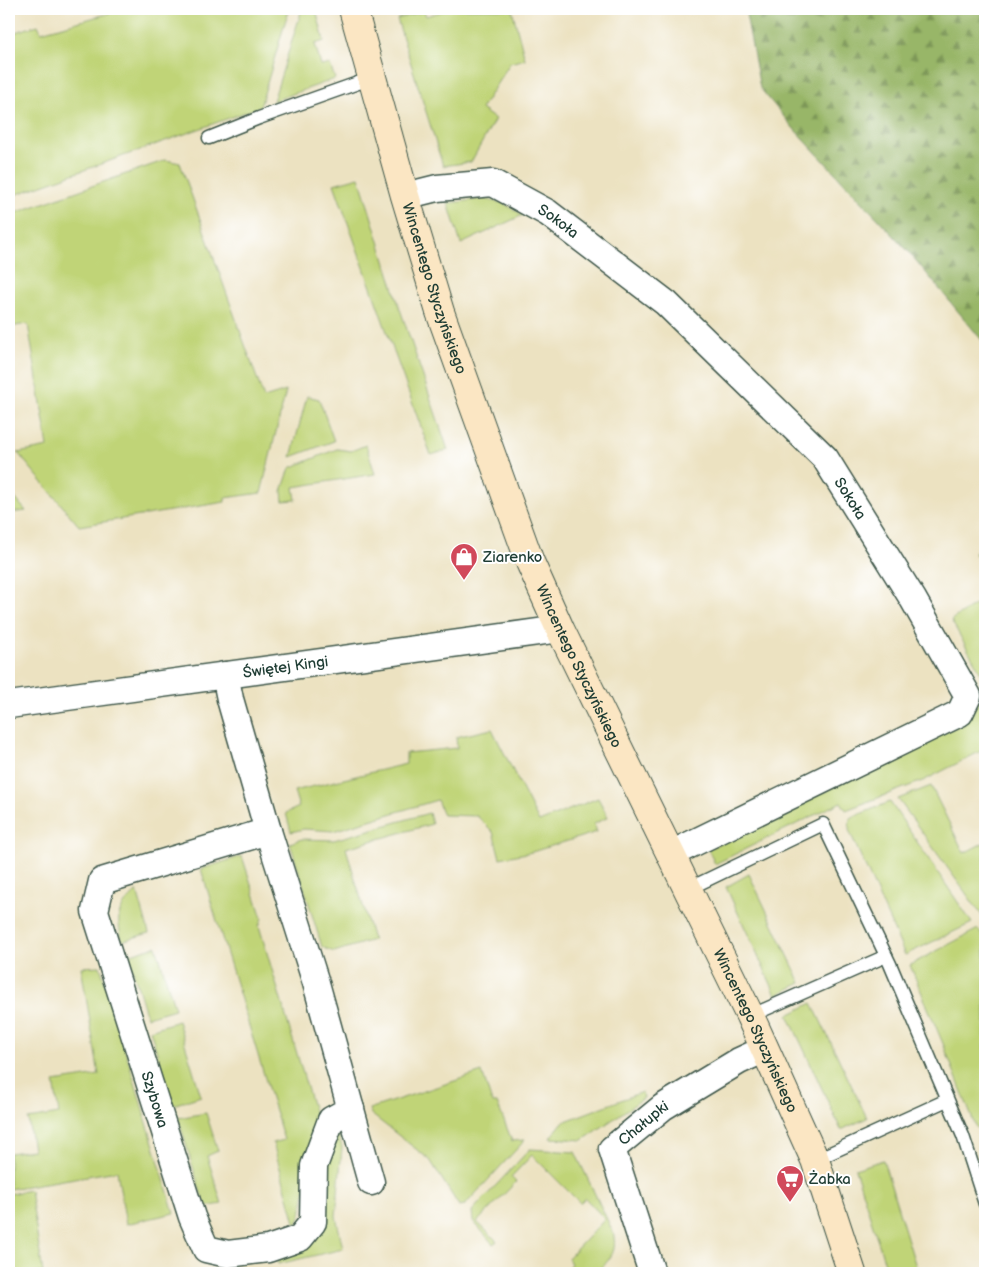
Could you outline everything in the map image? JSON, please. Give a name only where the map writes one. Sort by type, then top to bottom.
[{"type":"street","name":"Wincentego Styczyńskiego","points":[[353,9],[405,196],[440,312],[530,562],[560,629],[765,1049],[815,1160],[852,1273]]},
{"type":"street","name":"Sokoła","points":[[405,196],[437,188],[492,183],[548,213],[666,303],[825,458],[913,599],[968,696],[960,712],[671,854]]},
{"type":"street","name":"Świętej Kingi","points":[[9,705],[560,629]]},
{"type":"street","points":[[225,676],[268,832],[316,983],[371,1182]]},
{"type":"street","name":"Szybowa","points":[[268,832],[102,881],[95,912],[192,1218],[206,1249],[228,1254],[252,1252],[268,1250],[300,1238],[312,1222],[314,1166],[331,1120],[351,1109]]},
{"type":"street","name":"Chałupki","points":[[652,1273],[612,1149],[663,1106],[739,1061],[765,1049]]},
{"type":"lane","points":[[210,138],[259,118],[372,78]]},
{"type":"lane","points":[[688,889],[823,824],[886,956],[962,1136],[985,1204]]},
{"type":"lane","points":[[750,1016],[886,956]]},
{"type":"lane","points":[[815,1160],[947,1100]]},
{"type":"green space","points":[[125,9],[289,9],[260,107],[9,197],[9,34],[38,25],[41,32]]},
{"type":"green space","points":[[302,9],[316,9],[324,41],[315,44],[321,66],[330,64],[335,79],[273,101]]},
{"type":"green space","points":[[450,9],[512,9],[525,59],[510,63],[481,109],[495,119],[471,162],[443,166],[397,19],[424,11],[426,16]]},
{"type":"green space","points":[[745,9],[985,9],[985,344],[908,251],[794,129],[760,88]]},
{"type":"green space","points":[[166,160],[180,163],[264,398],[286,391],[261,493],[225,498],[225,502],[79,526],[18,453],[48,447],[28,324],[9,327],[9,215]]},
{"type":"green space","points":[[359,177],[401,312],[448,450],[431,455],[334,184]]},
{"type":"green space","points":[[484,199],[503,203],[523,215],[461,244],[448,203]]},
{"type":"green space","points":[[307,396],[319,399],[334,441],[291,457]]},
{"type":"green space","points":[[366,445],[375,474],[294,487],[296,500],[283,501],[282,491],[290,468],[337,449],[351,451]]},
{"type":"green space","points":[[9,491],[26,511],[9,513]]},
{"type":"green space","points":[[985,546],[985,571],[975,553]]},
{"type":"green space","points":[[985,598],[985,680],[951,620]]},
{"type":"green space","points":[[985,691],[985,749],[925,780],[846,810],[841,802],[715,864],[708,849],[957,726],[981,699]]},
{"type":"green space","points":[[492,729],[539,822],[598,798],[608,817],[594,824],[597,832],[532,852],[500,858],[493,832],[477,816],[443,815],[437,800],[333,831],[304,829],[291,832],[286,813],[299,807],[294,791],[406,764],[406,753],[457,748],[456,737]]},
{"type":"green space","points":[[931,786],[964,853],[985,842],[985,916],[983,917],[898,799]]},
{"type":"green space","points":[[890,802],[972,923],[905,955],[849,830],[850,818]]},
{"type":"green space","points":[[429,813],[432,824],[346,848],[373,940],[334,952],[322,947],[290,843],[302,839],[334,840]]},
{"type":"green space","points":[[242,856],[262,918],[259,926],[317,1121],[301,1215],[296,1226],[273,1143],[284,1140],[201,869]]},
{"type":"green space","points":[[749,874],[801,983],[776,995],[726,887]]},
{"type":"green space","points":[[137,891],[149,933],[122,941],[119,924],[120,913],[125,903]]},
{"type":"green space","points":[[978,929],[985,938],[985,1124],[976,1128],[910,965]]},
{"type":"green space","points":[[156,946],[175,1009],[147,1017],[128,955]]},
{"type":"green space","points":[[100,966],[174,1213],[126,1224],[117,1171],[9,1189],[9,1153],[33,1150],[28,1119],[59,1114],[54,1082],[99,1075],[81,967]]},
{"type":"green space","points":[[812,1003],[867,1118],[841,1130],[788,1015]]},
{"type":"green space","points":[[178,1021],[201,1096],[173,1105],[150,1030]]},
{"type":"green space","points":[[482,1072],[492,1103],[497,1103],[512,1141],[525,1140],[465,1205],[459,1206],[430,1160],[371,1114],[369,1109]]},
{"type":"green space","points":[[642,1092],[644,1098],[583,1140],[550,1138],[563,1122]]},
{"type":"green space","points":[[206,1113],[218,1151],[207,1156],[222,1204],[205,1207],[178,1118]]},
{"type":"green space","points":[[337,1130],[342,1147],[336,1216],[343,1249],[278,1264],[276,1251],[303,1242],[322,1169]]},
{"type":"green space","points":[[530,1149],[575,1152],[613,1232],[614,1250],[598,1273],[562,1273],[571,1264],[568,1258],[605,1219],[585,1198],[580,1203],[532,1155],[511,1177],[516,1182],[477,1222],[497,1241],[493,1244],[473,1221],[472,1211]]},
{"type":"green space","points":[[883,1160],[918,1273],[888,1273],[855,1169]]},
{"type":"green space","points":[[30,1190],[43,1273],[9,1273],[9,1194]]},
{"type":"place","name":"Ziarenko","points":[[464,581]]},
{"type":"place","name":"Żabka","points":[[790,1203]]}]
